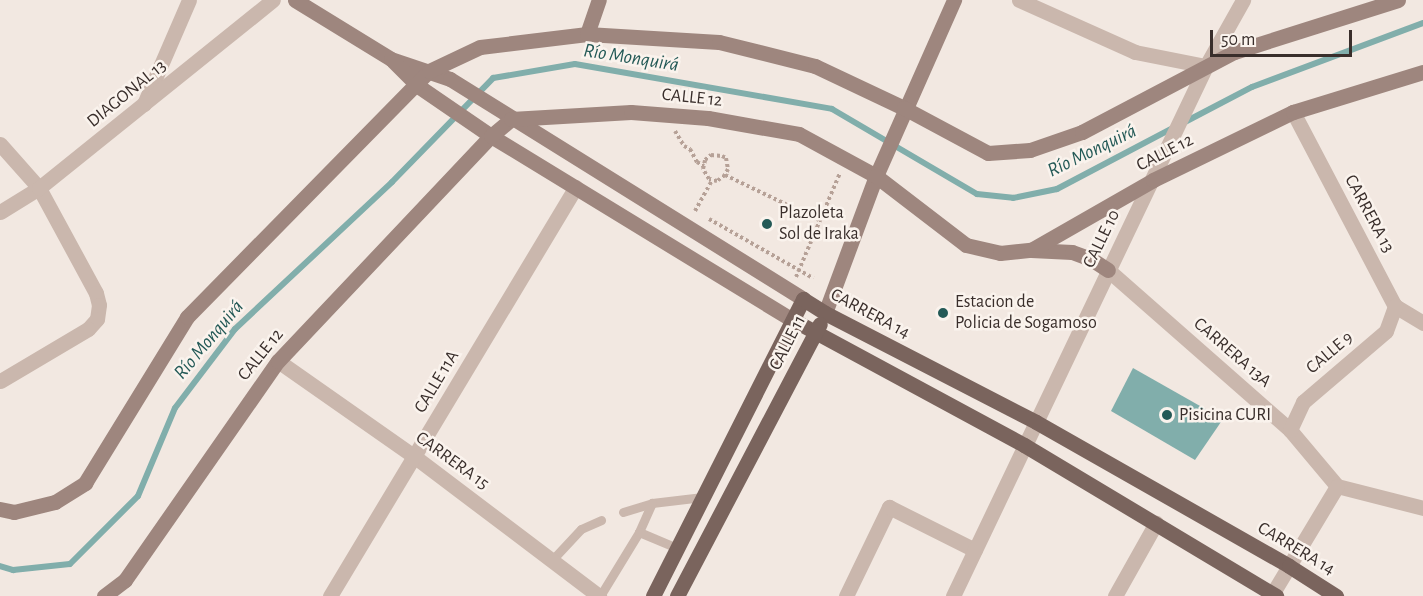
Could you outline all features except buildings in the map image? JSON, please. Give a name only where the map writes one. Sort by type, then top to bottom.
[{"type":"main road","name":"CARRERA 14","points":[[803,299],[825,313],[1036,422],[1289,566],[1336,596]]},
{"type":"main road","name":"CALLE 11","points":[[653,596],[803,299]]},
{"type":"main road","name":"CALLE 11","points":[[677,596],[825,313]]},
{"type":"main road","name":"CARRERA 14","points":[[793,320],[1024,445],[1273,595]]},
{"type":"street","points":[[143,107],[189,0]]},
{"type":"street","name":"DIAGONAL 13","points":[[0,212],[39,188],[143,107],[273,0]]},
{"type":"street","name":"CARRERA 14","points":[[295,0],[391,59],[418,86],[485,131],[793,320]]},
{"type":"street","points":[[586,34],[599,0]]},
{"type":"street","name":"CALLE 11","points":[[825,313],[878,172],[954,0]]},
{"type":"street","points":[[1019,0],[1135,52],[1206,66]]},
{"type":"street","name":"CALLE 10","points":[[953,596],[1108,270],[1168,150],[1206,66],[1243,0]]},
{"type":"street","points":[[0,509],[14,512],[55,502],[85,483],[187,317],[418,86],[429,71],[480,47],[586,34],[719,42],[815,66],[902,115],[988,153],[1030,150],[1083,132],[1206,66],[1262,41],[1398,0]]},
{"type":"street","name":"CARRERA 14","points":[[391,59],[450,79],[803,299]]},
{"type":"street","name":"CALLE 12","points":[[104,596],[125,580],[278,361],[485,131],[511,119],[631,112],[708,118],[799,135],[878,172],[966,245],[1000,252],[1031,250],[1153,180],[1293,112],[1423,72]]},
{"type":"street","name":"CARRERA 13","points":[[1293,112],[1395,306]]},
{"type":"street","points":[[0,144],[39,188],[96,293],[99,305],[97,320],[88,329],[0,381]]},
{"type":"street","name":"CALLE 11A","points":[[330,596],[576,187]]},
{"type":"street","points":[[1031,250],[1072,252],[1091,259],[1108,270]]},
{"type":"street","name":"CARRERA 13A","points":[[1108,270],[1290,430],[1337,486]]},
{"type":"street","points":[[1395,306],[1423,323]]},
{"type":"street","name":"CALLE 9","points":[[1290,430],[1303,402],[1386,332],[1395,306]]},
{"type":"street","name":"CARRERA 15","points":[[278,361],[415,458],[600,596]]},
{"type":"street","points":[[1273,595],[1337,486],[1423,508]]},
{"type":"street","points":[[846,596],[889,507],[975,550]]},
{"type":"street","points":[[1115,596],[1156,523]]},
{"type":"lane","points":[[623,513],[652,503],[703,497]]},
{"type":"lane","points":[[600,596],[639,532],[652,503]]},
{"type":"lane","points":[[553,559],[581,529],[601,520]]},
{"type":"lane","points":[[639,532],[677,548]]},
{"type":"path","points":[[671,124],[684,146],[690,149],[697,162],[704,166]]},
{"type":"path","points":[[711,155],[726,158],[729,169],[725,175],[721,180],[712,180],[705,174],[705,160],[711,155]]},
{"type":"path","points":[[794,280],[843,165]]},
{"type":"path","points":[[725,175],[819,220]]},
{"type":"path","points":[[695,211],[712,180]]},
{"type":"water","name":"Pisicina CURI","points":[[1133,368],[1223,419],[1195,460],[1111,411]]},
{"type":"waterway","name":"Río Monquirá","points":[[1183,123],[1252,87],[1423,23]]},
{"type":"waterway","name":"Río Monquirá","points":[[0,566],[13,570],[70,564],[138,496],[175,408],[235,329],[392,182],[493,78],[575,64],[832,109],[977,194],[1013,198],[1057,189],[1171,129]]},
{"type":"place","name":"Plazoleta Sol de Iraka","points":[[767,224]]},
{"type":"place","name":"Estacion de Policia de Sogamoso","points":[[943,313]]},
{"type":"place","name":"Pisicina CURI","points":[[1167,415]]}]
